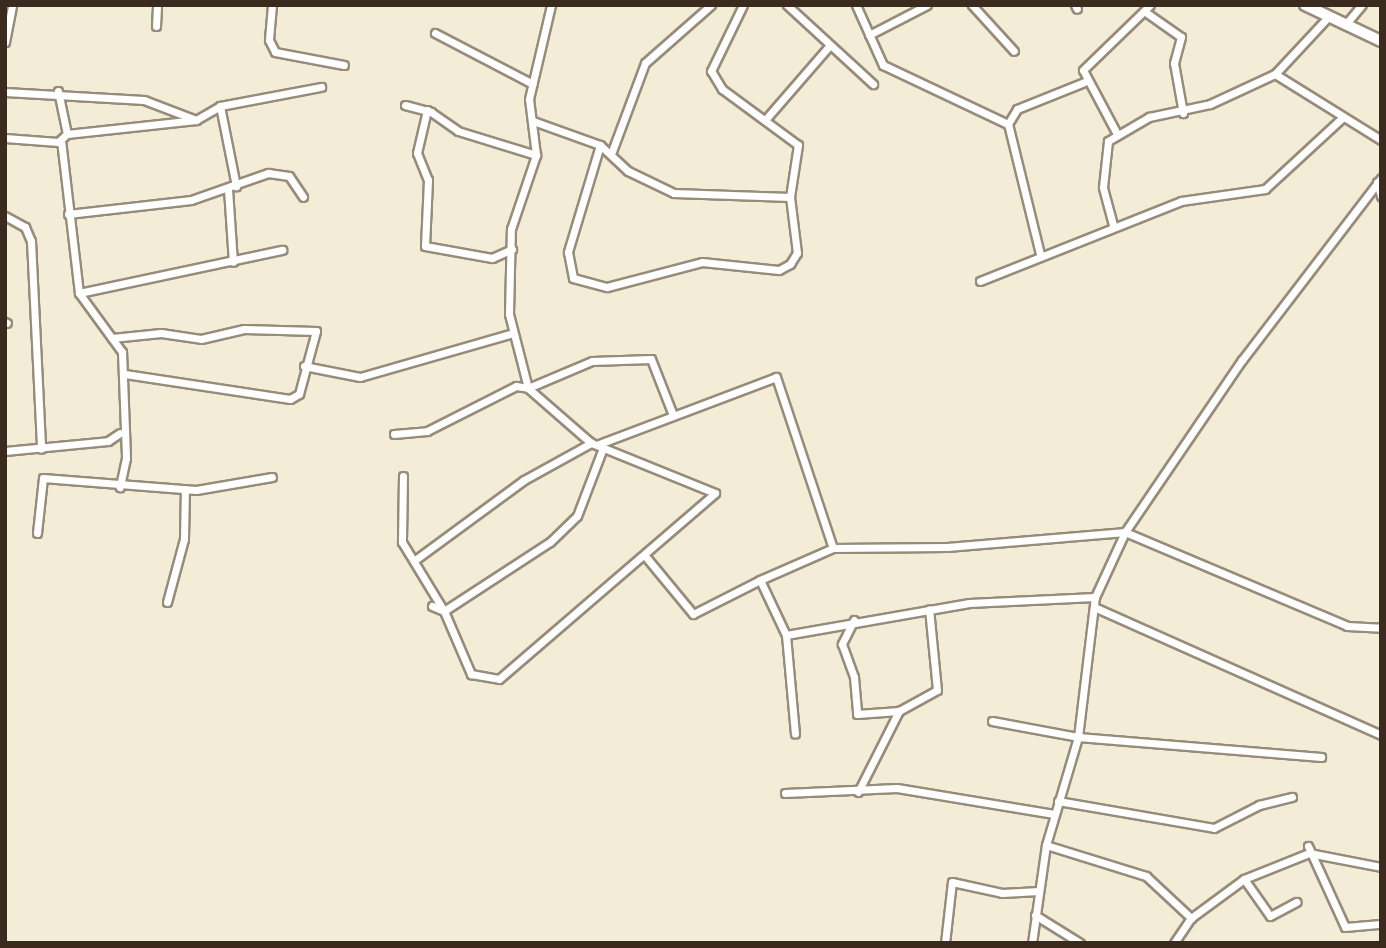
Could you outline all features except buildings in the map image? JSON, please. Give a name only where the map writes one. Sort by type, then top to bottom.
[{"type":"street","points":[[5,42],[12,5]]},
{"type":"street","points":[[156,26],[158,5]]},
{"type":"street","points":[[272,5],[269,40],[275,52],[344,65]]},
{"type":"street","points":[[528,388],[513,333],[513,214],[536,155],[533,84],[551,5]]},
{"type":"street","points":[[611,154],[645,63],[712,5]]},
{"type":"street","points":[[600,145],[567,267],[573,278],[594,285],[657,278],[702,262],[779,270],[797,253],[790,197],[798,145],[722,89],[711,71],[743,5]]},
{"type":"street","points":[[788,5],[873,84]]},
{"type":"street","points":[[856,5],[893,72],[1008,124]]},
{"type":"street","points":[[870,34],[927,5]]},
{"type":"street","points":[[972,5],[1014,51]]},
{"type":"street","points":[[1305,5],[1381,41]]},
{"type":"street","points":[[1345,25],[1362,5]]},
{"type":"street","points":[[1117,134],[1084,82],[1083,70],[1147,8],[1181,37],[1174,63],[1183,113]]},
{"type":"street","points":[[1113,225],[1103,187],[1108,141],[1149,117],[1183,113],[1275,74],[1329,16]]},
{"type":"street","points":[[435,33],[533,84]]},
{"type":"street","points":[[765,120],[831,45]]},
{"type":"street","points":[[1275,74],[1381,140]]},
{"type":"street","points":[[1040,254],[1008,124],[1017,109],[1084,82]]},
{"type":"street","points":[[5,138],[64,137],[196,120],[219,106],[321,87]]},
{"type":"street","points":[[5,92],[58,92],[144,100],[196,120]]},
{"type":"street","points":[[58,92],[64,137],[68,214],[79,293],[112,338],[125,374],[120,433],[126,458],[120,487]]},
{"type":"street","points":[[405,105],[427,110],[458,131],[536,155]]},
{"type":"street","points":[[219,106],[232,188],[233,262]]},
{"type":"street","points":[[427,110],[417,153],[428,180],[425,246],[492,258],[512,249]]},
{"type":"street","points":[[980,281],[1040,254],[1181,201],[1265,189],[1343,117]]},
{"type":"street","points":[[533,121],[600,145],[628,171],[682,195],[790,197]]},
{"type":"street","points":[[68,214],[191,200],[282,173],[303,197]]},
{"type":"street","points":[[1379,180],[1381,196]]},
{"type":"street","points":[[1031,943],[1046,845],[1078,737],[1095,597],[1125,532],[1242,360],[1379,180]]},
{"type":"street","points":[[5,216],[24,227],[31,241],[29,275],[39,305],[41,449]]},
{"type":"street","points":[[79,293],[282,250]]},
{"type":"street","points":[[112,338],[161,333],[201,339],[243,328],[312,327],[317,334],[304,366],[299,394],[290,400],[125,374]]},
{"type":"street","points":[[304,366],[360,377],[513,333]]},
{"type":"street","points":[[528,388],[586,361],[650,359],[673,415]]},
{"type":"street","points":[[415,560],[524,480],[598,445],[776,377],[833,548]]},
{"type":"street","points":[[394,434],[427,431],[516,386],[528,388],[598,445],[715,493],[646,557],[499,679],[471,674],[444,611],[402,542],[403,476]]},
{"type":"street","points":[[5,451],[108,441],[120,433]]},
{"type":"street","points":[[444,611],[550,542],[576,516],[598,445]]},
{"type":"street","points":[[37,533],[43,478],[120,487],[185,489],[272,477]]},
{"type":"street","points":[[167,602],[184,539],[185,489]]},
{"type":"street","points":[[646,557],[693,614],[760,580],[833,548],[947,547],[1125,532],[1347,625],[1381,628]]},
{"type":"street","points":[[760,580],[786,635],[795,734]]},
{"type":"street","points":[[786,635],[854,620],[929,609],[1095,597]]},
{"type":"street","points":[[432,606],[444,611]]},
{"type":"street","points":[[1094,607],[1381,734]]},
{"type":"street","points":[[854,620],[842,644],[854,677],[857,714],[899,711],[937,690],[929,609]]},
{"type":"street","points":[[858,792],[899,711]]},
{"type":"street","points":[[992,721],[1078,737],[1321,757]]},
{"type":"street","points":[[785,793],[947,792],[1054,814]]},
{"type":"street","points":[[1058,801],[1214,828],[1292,797]]},
{"type":"street","points":[[1046,845],[1146,876],[1191,918]]},
{"type":"street","points":[[1174,943],[1191,918],[1244,879],[1308,850],[1381,868]]},
{"type":"street","points":[[1308,850],[1345,927],[1381,924]]},
{"type":"street","points":[[1244,879],[1270,916],[1296,902]]},
{"type":"street","points":[[945,943],[952,882],[1002,894],[1039,891]]},
{"type":"street","points":[[1035,915],[1080,943]]}]
